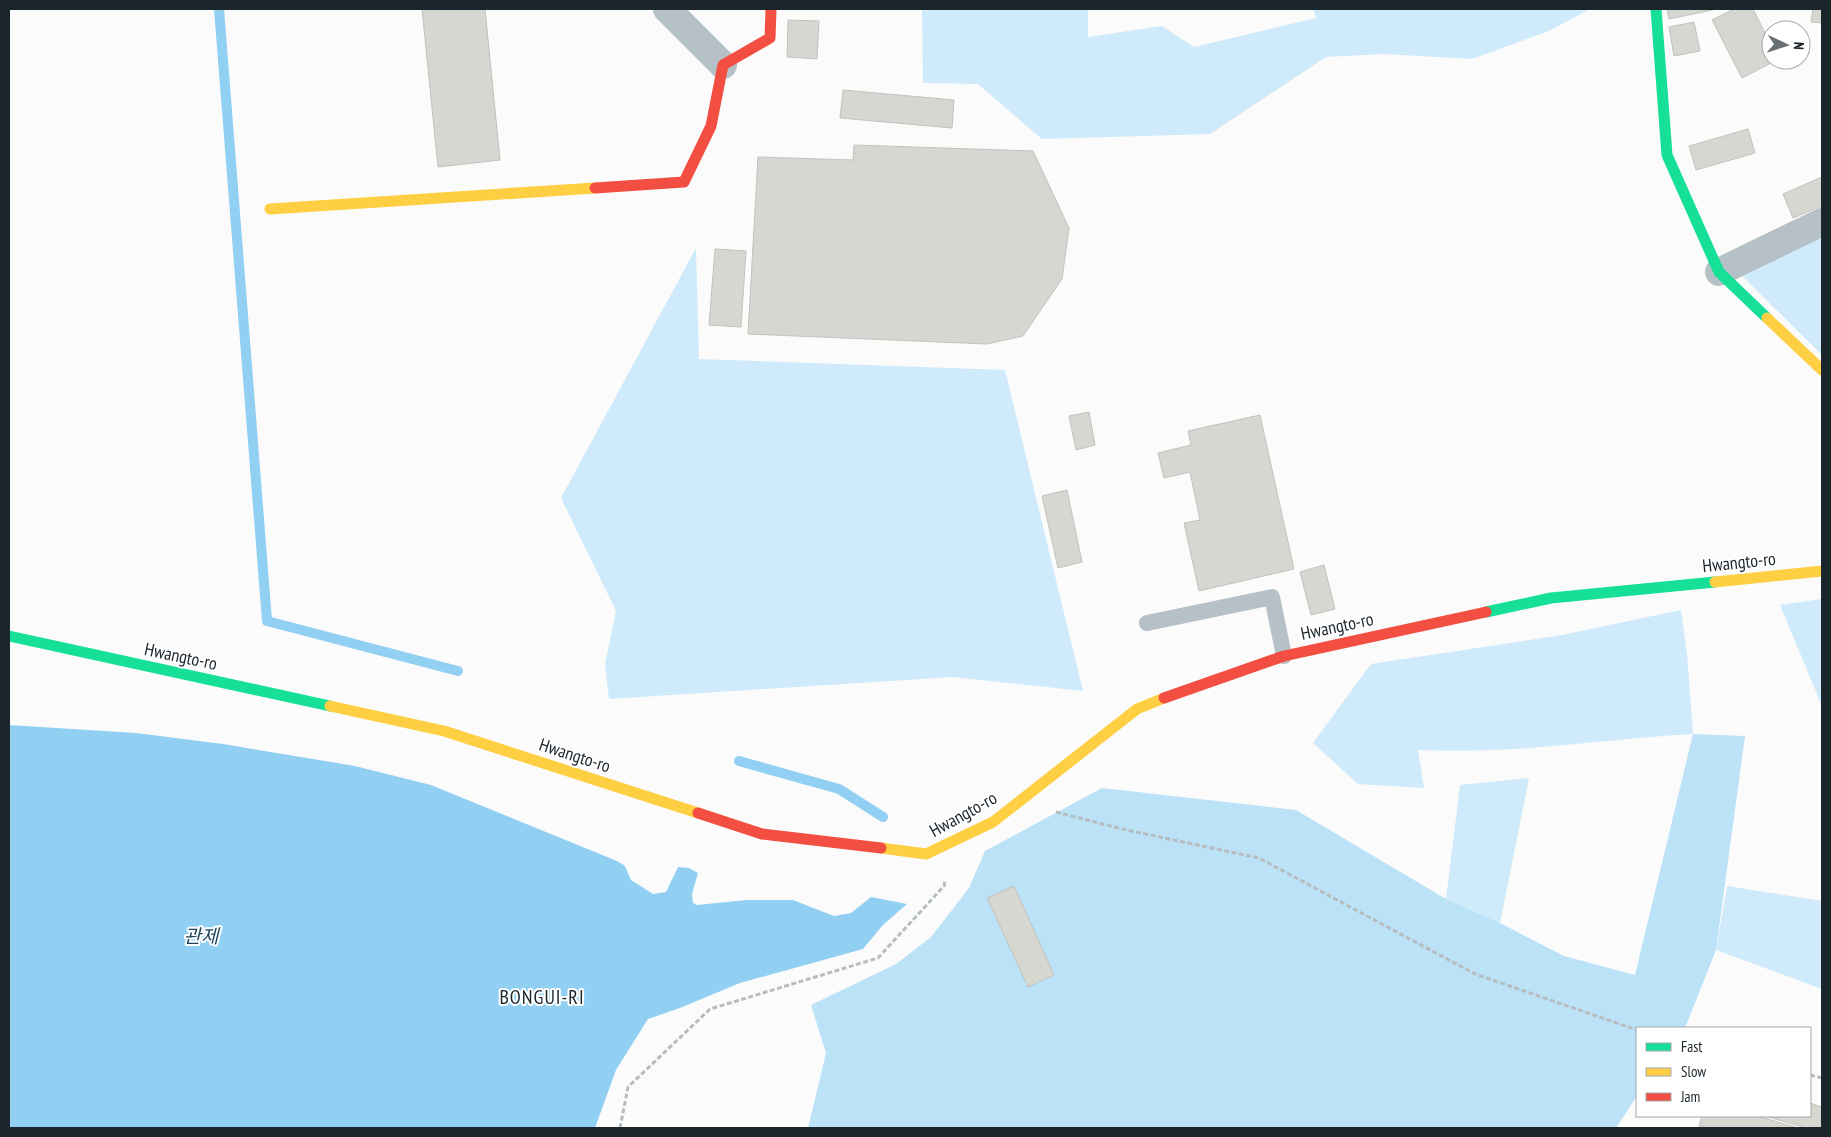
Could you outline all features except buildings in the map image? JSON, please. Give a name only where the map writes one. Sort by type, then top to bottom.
[{"type":"main road","points":[[270,209],[684,182],[710,126],[723,65],[770,38],[771,9]]},
{"type":"main road","points":[[1656,9],[1667,155],[1718,272],[1822,370]]},
{"type":"main road","name":"Hwangto-ro","points":[[9,636],[444,731],[762,834],[926,854],[993,822],[1136,708],[1284,656],[1551,598],[1822,572]]},
{"type":"street","points":[[667,9],[723,65]]},
{"type":"street","points":[[1718,272],[1822,222]]},
{"type":"lane","points":[[1147,623],[1272,597],[1284,656]]},
{"type":"path","points":[[1019,802],[1122,828],[1259,858],[1475,974],[1636,1030]]},
{"type":"path","points":[[620,1128],[628,1087],[710,1009],[878,958],[944,886],[953,841]]},
{"type":"shaded area","points":[[922,9],[1088,9],[1088,37],[1162,26],[1194,47],[1316,18],[1313,9],[1590,9],[1549,31],[1472,59],[1383,54],[1326,57],[1210,134],[1042,139],[978,84],[923,83]]},
{"type":"shaded area","points":[[1822,231],[1822,355],[1736,270]]},
{"type":"shaded area","points":[[696,248],[699,359],[1005,370],[1083,691],[952,677],[609,699],[605,664],[616,611],[561,498]]},
{"type":"shaded area","points":[[1822,599],[1822,706],[1780,605]]},
{"type":"shaded area","points":[[1681,610],[1687,654],[1693,734],[1515,749],[1418,750],[1424,788],[1358,784],[1313,743],[1371,664],[1562,635]]},
{"type":"shaded area","points":[[1693,734],[1745,736],[1716,950],[1685,1027],[1636,1027],[1636,1098],[1616,1128],[808,1128],[826,1053],[811,1005],[896,964],[931,937],[969,888],[985,851],[1102,788],[1296,810],[1446,899],[1500,923],[1564,956],[1635,975]]},
{"type":"shaded area","points":[[1529,778],[1500,923],[1446,899],[1460,785]]},
{"type":"shaded area","points":[[1727,886],[1822,901],[1822,989],[1716,950]]},
{"type":"water","name":"관제","points":[[9,725],[136,733],[223,744],[355,766],[431,785],[617,861],[625,866],[631,880],[653,894],[666,892],[678,867],[689,868],[698,873],[692,894],[693,903],[697,905],[746,900],[793,900],[834,916],[851,913],[871,897],[907,904],[883,925],[863,949],[740,983],[648,1019],[616,1070],[595,1128],[9,1128]]},
{"type":"waterway","points":[[219,9],[267,621],[458,671]]},
{"type":"waterway","points":[[739,761],[839,789],[883,817]]},
{"type":"traffic: fast","points":[[1656,9],[1667,155],[1719,272],[1767,318]]},
{"type":"traffic: fast","points":[[1486,612],[1551,598],[1715,582]]},
{"type":"traffic: fast","points":[[9,636],[330,706]]},
{"type":"traffic: slow","points":[[270,209],[595,188]]},
{"type":"traffic: slow","points":[[1767,318],[1822,370]]},
{"type":"traffic: slow","points":[[1715,582],[1822,571]]},
{"type":"traffic: slow","points":[[881,848],[926,854],[993,822],[1137,709],[1164,698]]},
{"type":"traffic: slow","points":[[330,706],[444,731],[698,813]]},
{"type":"traffic: jam","points":[[595,188],[684,182],[711,126],[723,65],[770,38],[771,9]]},
{"type":"traffic: jam","points":[[1164,698],[1284,656],[1486,612]]},
{"type":"traffic: jam","points":[[698,813],[762,834],[881,848]]},
{"type":"district","name":"BONGUI-RI","points":[[542,997]]}]
